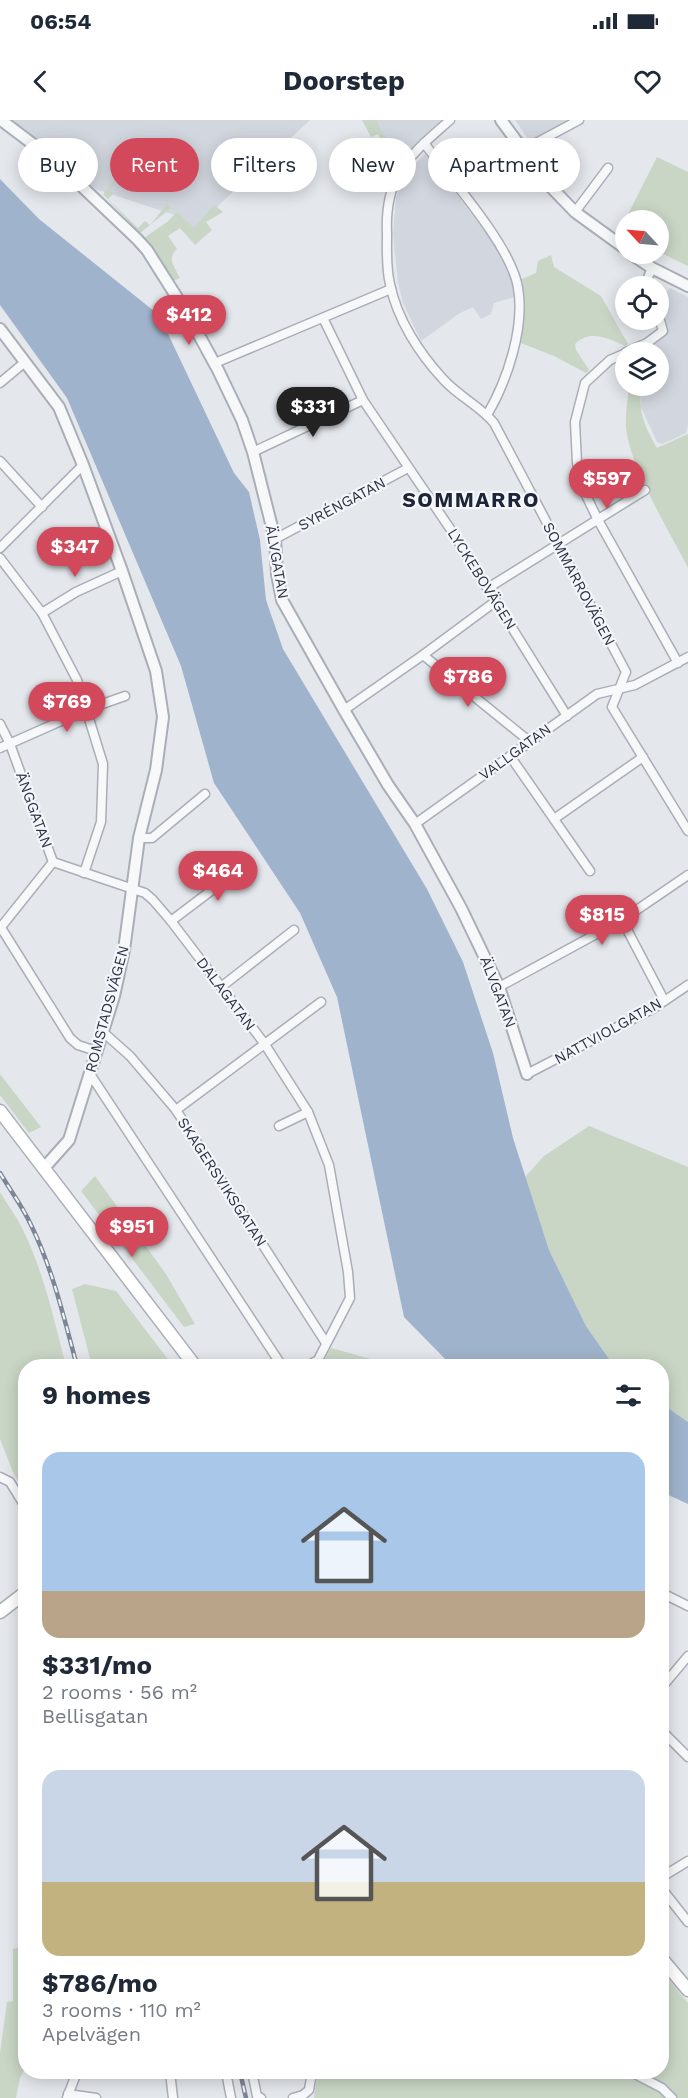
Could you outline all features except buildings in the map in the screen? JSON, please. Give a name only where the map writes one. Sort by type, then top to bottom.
[{"type":"main road","points":[[0,1111],[190,1359]]},
{"type":"main road","points":[[0,1612],[18,1598]]},
{"type":"main road","points":[[669,1968],[688,1990]]},
{"type":"street","name":"ÄLVGATAN","points":[[1,120],[54,160],[142,244],[172,289],[215,363],[242,420],[253,452],[275,539],[277,574],[282,600],[388,785],[415,824],[461,908],[499,987],[527,1074]]},
{"type":"street","name":"SOMMARROVÄGEN","points":[[450,120],[424,143],[398,174],[390,196],[386,221],[391,289],[402,319],[427,360],[443,380],[494,423],[626,672],[612,707],[688,831]]},
{"type":"street","points":[[501,120],[514,138]]},
{"type":"street","points":[[545,138],[579,120]]},
{"type":"street","points":[[424,143],[504,251],[518,288],[516,332],[511,366],[487,415]]},
{"type":"street","points":[[575,212],[608,168]]},
{"type":"street","points":[[556,192],[575,212],[615,241]]},
{"type":"street","points":[[645,264],[688,286]]},
{"type":"street","points":[[648,276],[651,268]]},
{"type":"street","points":[[215,363],[391,289]]},
{"type":"street","name":"LYCKEBOVÄGEN","points":[[323,318],[363,400],[488,588],[567,716]]},
{"type":"street","name":"ROMSTADSVÄGEN","points":[[0,329],[59,407],[122,571],[156,671],[163,717],[156,770],[139,838],[124,950],[103,1032],[69,1140],[44,1168]]},
{"type":"street","points":[[648,342],[663,330]]},
{"type":"street","points":[[615,358],[585,383],[575,422],[577,463],[584,491],[598,520],[678,663]]},
{"type":"street","points":[[0,383],[25,362]]},
{"type":"street","points":[[253,452],[363,400]]},
{"type":"street","points":[[0,461],[42,507]]},
{"type":"street","points":[[0,548],[83,465]]},
{"type":"street","name":"SYRÉNGATAN","points":[[275,539],[408,468]]},
{"type":"street","points":[[488,588],[645,490]]},
{"type":"street","points":[[0,558],[42,613],[77,680],[103,764],[101,822],[84,873]]},
{"type":"street","points":[[42,613],[76,592],[122,571]]},
{"type":"street","points":[[344,710],[496,601]]},
{"type":"street","points":[[423,655],[529,741]]},
{"type":"street","name":"VALLGATAN","points":[[415,824],[597,694],[635,685],[688,657]]},
{"type":"street","points":[[0,748],[125,696]]},
{"type":"street","name":"ÄNGGATAN","points":[[0,724],[10,744],[53,862]]},
{"type":"street","points":[[510,756],[590,871]]},
{"type":"street","points":[[554,819],[643,757]]},
{"type":"street","points":[[139,838],[152,838],[205,794]]},
{"type":"street","points":[[53,862],[1,926],[70,1038],[78,1045],[96,1051]]},
{"type":"street","name":"DALAGATAN","points":[[53,862],[145,893],[153,900],[264,1043],[308,1112],[329,1166],[348,1272],[350,1298],[318,1359]]},
{"type":"street","points":[[171,921],[249,862]]},
{"type":"street","points":[[499,987],[622,920],[688,875]]},
{"type":"street","points":[[622,920],[664,1000]]},
{"type":"street","points":[[221,987],[294,930]]},
{"type":"street","name":"NATTVIOLGATAN","points":[[527,1074],[644,1013],[688,985]]},
{"type":"street","points":[[176,1110],[321,1002]]},
{"type":"street","name":"SKAGERSVIKSGATAN","points":[[103,1032],[130,1056],[176,1110],[326,1343]]},
{"type":"street","points":[[90,1074],[277,1359]]},
{"type":"street","points":[[279,1126],[308,1112]]},
{"type":"street","points":[[0,1477],[10,1482],[18,1495]]},
{"type":"street","points":[[669,1596],[688,1606]]},
{"type":"street","points":[[669,1679],[688,1656]]},
{"type":"street","points":[[669,1738],[688,1757]]},
{"type":"street","points":[[669,1873],[688,1861]]},
{"type":"street","points":[[669,1898],[688,1922]]},
{"type":"street","points":[[74,2079],[68,2096],[96,2098]]},
{"type":"street","points":[[171,2079],[173,2098]]},
{"type":"street","points":[[227,2079],[231,2098]]},
{"type":"street","points":[[253,2079],[257,2096],[261,2098]]},
{"type":"street","points":[[292,2098],[303,2095],[309,2090],[311,2079]]},
{"type":"street","points":[[645,2079],[662,2088],[672,2098]]},
{"type":"shaded area","points":[[10,120],[310,120],[291,138],[211,138],[211,192],[233,192],[195,232],[178,216],[98,190],[98,138],[34,138]]},
{"type":"shaded area","points":[[372,120],[448,120],[416,148],[416,138],[381,138]]},
{"type":"shaded area","points":[[515,120],[575,120],[538,138],[527,138]]},
{"type":"shaded area","points":[[425,154],[428,158],[428,192],[455,192],[487,233],[511,277],[514,297],[494,303],[491,314],[481,319],[473,307],[460,313],[421,341],[403,303],[398,283],[393,234],[398,192],[416,192],[416,163]]},
{"type":"shaded area","points":[[669,289],[688,297],[688,424],[686,433],[662,444],[657,442],[641,407],[641,396],[669,396],[669,342],[655,342],[666,336],[665,330],[669,330]]},
{"type":"green space","points":[[362,120],[376,120],[385,138],[380,138],[378,134],[371,137]]},
{"type":"green space","points":[[657,157],[688,172],[688,266],[669,257],[669,210],[630,210]]},
{"type":"green space","points":[[110,186],[109,190],[113,194],[108,199],[138,228],[145,221],[150,225],[140,233],[103,194]]},
{"type":"green space","points":[[167,204],[171,208],[150,225]]},
{"type":"green space","points":[[214,205],[223,212],[206,222],[212,230],[195,245],[180,228],[168,236],[177,249],[172,260],[180,278],[173,281],[144,238],[177,212],[194,228]]},
{"type":"green space","points":[[551,255],[554,267],[601,296],[615,321],[615,330],[620,330],[627,342],[616,342],[599,336],[581,339],[575,344],[576,350],[589,370],[586,373],[554,356],[521,343],[525,301],[522,279],[536,273],[538,261]]},
{"type":"green space","points":[[628,396],[641,396],[643,418],[657,448],[688,434],[688,568],[651,499],[634,460],[626,427]]},
{"type":"green space","points":[[0,1074],[41,1127],[29,1133],[0,1095]]},
{"type":"green space","points":[[589,1126],[688,1167],[688,1422],[669,1409],[669,1359],[609,1359],[586,1326],[549,1250],[525,1177],[544,1156]]},
{"type":"green space","points":[[95,1176],[166,1274],[195,1324],[184,1327],[81,1191]]},
{"type":"green space","points":[[0,1192],[30,1245],[48,1296],[64,1359],[18,1359],[18,1482],[0,1439]]},
{"type":"green space","points":[[85,1284],[116,1291],[168,1359],[90,1359],[72,1289]]},
{"type":"green space","points":[[331,1348],[370,1359],[325,1359]]},
{"type":"green space","points":[[18,1948],[20,2079],[16,2098],[0,2098],[0,2053],[7,2002],[13,2001],[13,1949]]},
{"type":"green space","points":[[669,1980],[688,2003],[688,2098],[314,2098],[317,2079],[669,2079]]},
{"type":"water","points":[[0,179],[39,219],[159,315],[234,473],[249,492],[260,540],[266,600],[283,649],[427,889],[463,962],[493,1053],[513,1138],[549,1250],[586,1326],[609,1359],[445,1359],[404,1317],[337,997],[300,913],[214,783],[181,666],[67,398],[0,305]]},
{"type":"water","points":[[669,1409],[688,1422],[688,1504],[669,1495]]},
{"type":"railway","points":[[0,1173],[24,1212],[46,1259],[75,1359]]},
{"type":"railway","points":[[242,2079],[246,2098]]},
{"type":"district","name":"SOMMARRO","points":[[471,500]]}]
